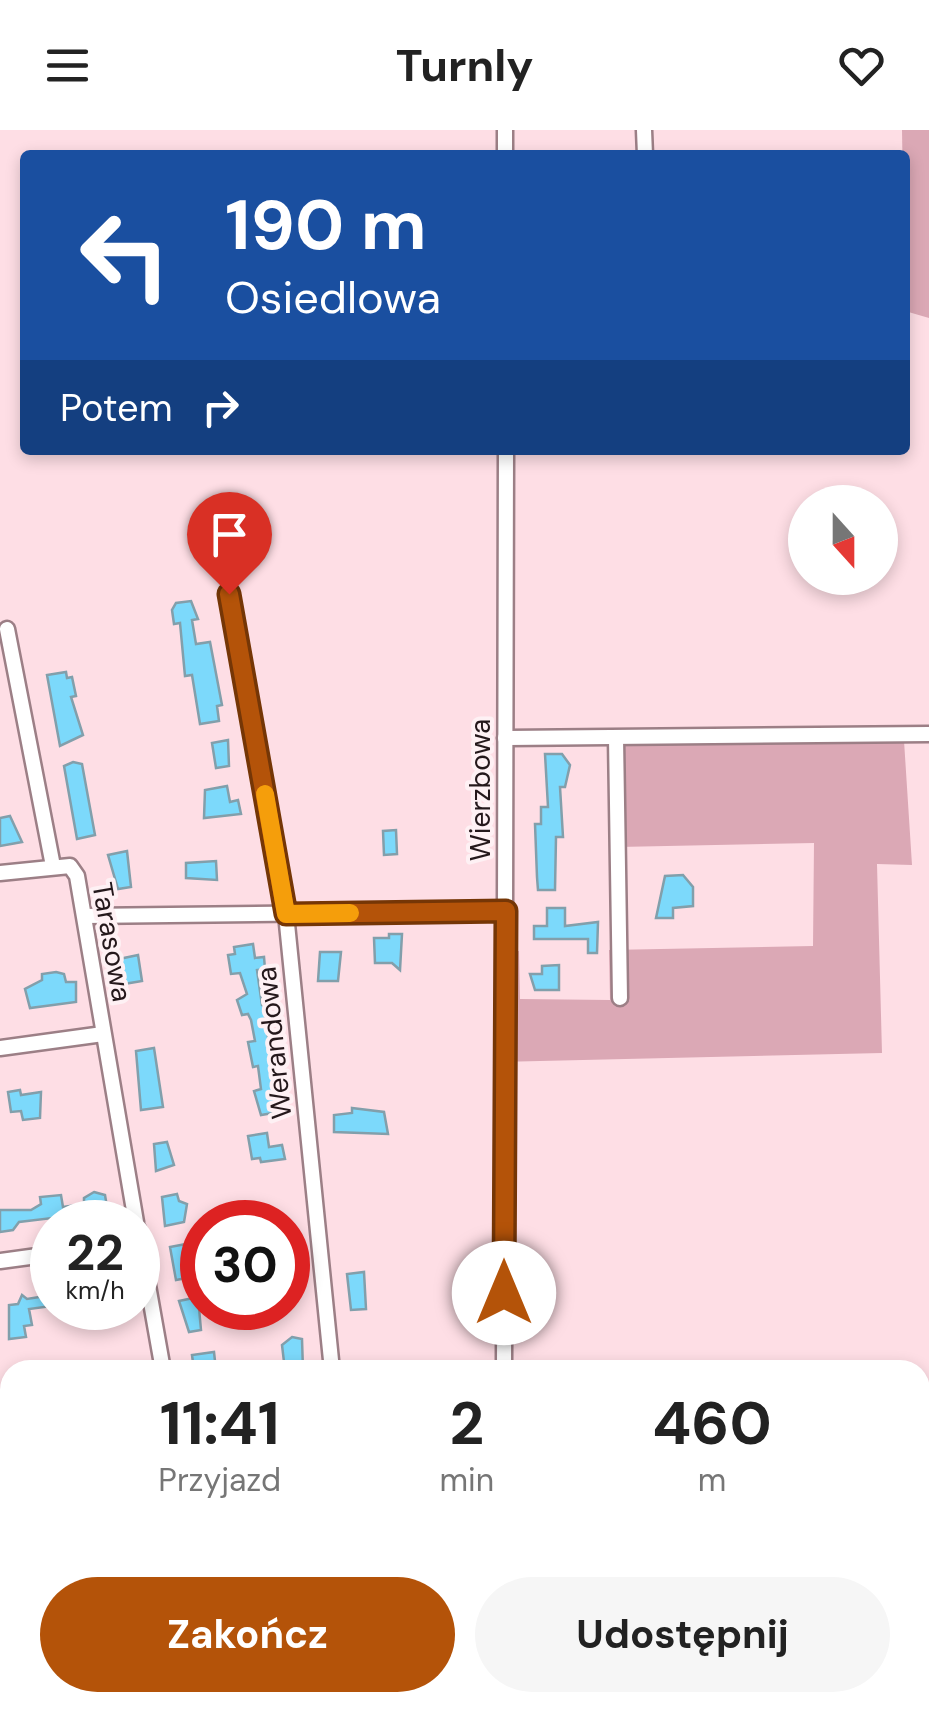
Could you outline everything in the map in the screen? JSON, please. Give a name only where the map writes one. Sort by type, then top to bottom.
[{"type":"street","name":"Wierzbowa","points":[[504,1360],[506,455]]},
{"type":"street","name":"Werandowa","points":[[229,594],[286,914],[331,1360]]},
{"type":"street","name":"Tarasowa","points":[[7,630],[53,866],[70,866],[77,876],[132,1200]]},
{"type":"street","points":[[504,738],[929,734]]},
{"type":"street","points":[[616,738],[620,998]]},
{"type":"street","points":[[0,873],[53,866]]},
{"type":"street","points":[[85,916],[506,911]]},
{"type":"street","points":[[0,1048],[102,1034]]},
{"type":"street","points":[[0,1261],[30,1257]]},
{"type":"street","name":"Tarasowa","points":[[156,1330],[161,1360]]},
{"type":"shaded area","points":[[902,130],[929,130],[929,318],[910,312],[910,150],[902,150]]},
{"type":"shaded area","points":[[903,725],[912,865],[877,864],[882,1053],[502,1062],[505,951],[519,951],[520,999],[610,1000],[609,950],[813,946],[814,843],[618,847],[616,738]]},
{"type":"building","points":[[191,601],[198,619],[192,620],[196,644],[210,642],[222,705],[217,706],[219,721],[200,724],[192,675],[185,676],[180,623],[174,624],[172,610],[176,603]]},
{"type":"building","points":[[66,672],[67,678],[72,677],[76,696],[71,697],[83,735],[60,746],[47,675]]},
{"type":"building","points":[[228,740],[229,766],[216,768],[212,743]]},
{"type":"building","points":[[545,754],[562,754],[570,765],[565,787],[560,787],[563,837],[556,837],[555,890],[538,890],[537,877],[535,824],[541,824],[541,807],[548,807]]},
{"type":"building","points":[[82,764],[95,835],[77,839],[64,766]]},
{"type":"building","points":[[227,786],[230,802],[238,800],[241,814],[204,818],[205,790]]},
{"type":"building","points":[[10,816],[22,842],[0,846],[0,818]]},
{"type":"building","points":[[396,830],[397,854],[384,855],[383,831]]},
{"type":"building","points":[[127,851],[131,887],[118,889],[108,855]]},
{"type":"building","points":[[216,861],[217,880],[186,878],[186,863]]},
{"type":"building","points":[[683,875],[693,887],[693,906],[673,908],[673,918],[656,918],[665,876]]},
{"type":"building","points":[[547,908],[565,908],[565,926],[598,922],[597,953],[588,953],[588,939],[534,939],[534,926],[547,926]]},
{"type":"building","points":[[389,934],[402,934],[400,970],[392,963],[375,963],[374,938],[389,938]]},
{"type":"building","points":[[253,944],[255,958],[264,957],[265,969],[257,970],[262,1005],[268,1005],[270,1017],[265,1018],[279,1112],[261,1115],[254,1091],[261,1089],[258,1066],[253,1067],[248,1042],[255,1041],[251,1020],[248,1014],[242,1015],[237,1000],[247,994],[240,973],[231,974],[228,955],[235,954],[234,947]]},
{"type":"building","points":[[320,952],[341,952],[338,981],[318,981]]},
{"type":"building","points":[[138,955],[142,981],[124,984],[119,959]]},
{"type":"building","points":[[559,965],[559,990],[535,990],[530,974],[542,974],[542,966]]},
{"type":"building","points":[[42,974],[64,974],[66,982],[76,982],[76,1002],[30,1008],[25,989],[42,980]]},
{"type":"building","points":[[154,1048],[163,1107],[141,1110],[136,1051]]},
{"type":"building","points":[[20,1090],[21,1095],[41,1092],[40,1118],[23,1120],[21,1111],[11,1112],[8,1092]]},
{"type":"building","points":[[352,1108],[384,1112],[388,1134],[334,1132],[334,1115],[352,1113]]},
{"type":"building","points":[[267,1133],[269,1147],[282,1145],[285,1159],[252,1159],[248,1136]]},
{"type":"building","points":[[167,1142],[174,1165],[156,1171],[154,1144]]},
{"type":"building","points":[[94,1192],[105,1195],[106,1200],[84,1200]]},
{"type":"building","points":[[177,1194],[180,1223],[165,1226],[162,1197]]},
{"type":"building","points":[[61,1195],[62,1200],[40,1200],[40,1197]]},
{"type":"building","points":[[0,1210],[30,1210],[30,1221],[0,1232]]},
{"type":"building","points":[[180,1245],[180,1279],[176,1280],[170,1247]]},
{"type":"building","points":[[364,1272],[366,1309],[351,1310],[347,1274]]},
{"type":"building","points":[[22,1295],[30,1299],[30,1325],[24,1326],[26,1337],[9,1339],[9,1305],[18,1304]]},
{"type":"building","points":[[292,1337],[302,1339],[303,1360],[284,1360],[282,1345]]},
{"type":"building","points":[[214,1352],[215,1360],[193,1360],[192,1355]]},
{"type":"slow traffic","points":[[265,794],[286,914],[350,913]]},
{"type":"route","points":[[229,594],[286,914],[506,911],[502,1062],[504,1293]]}]
